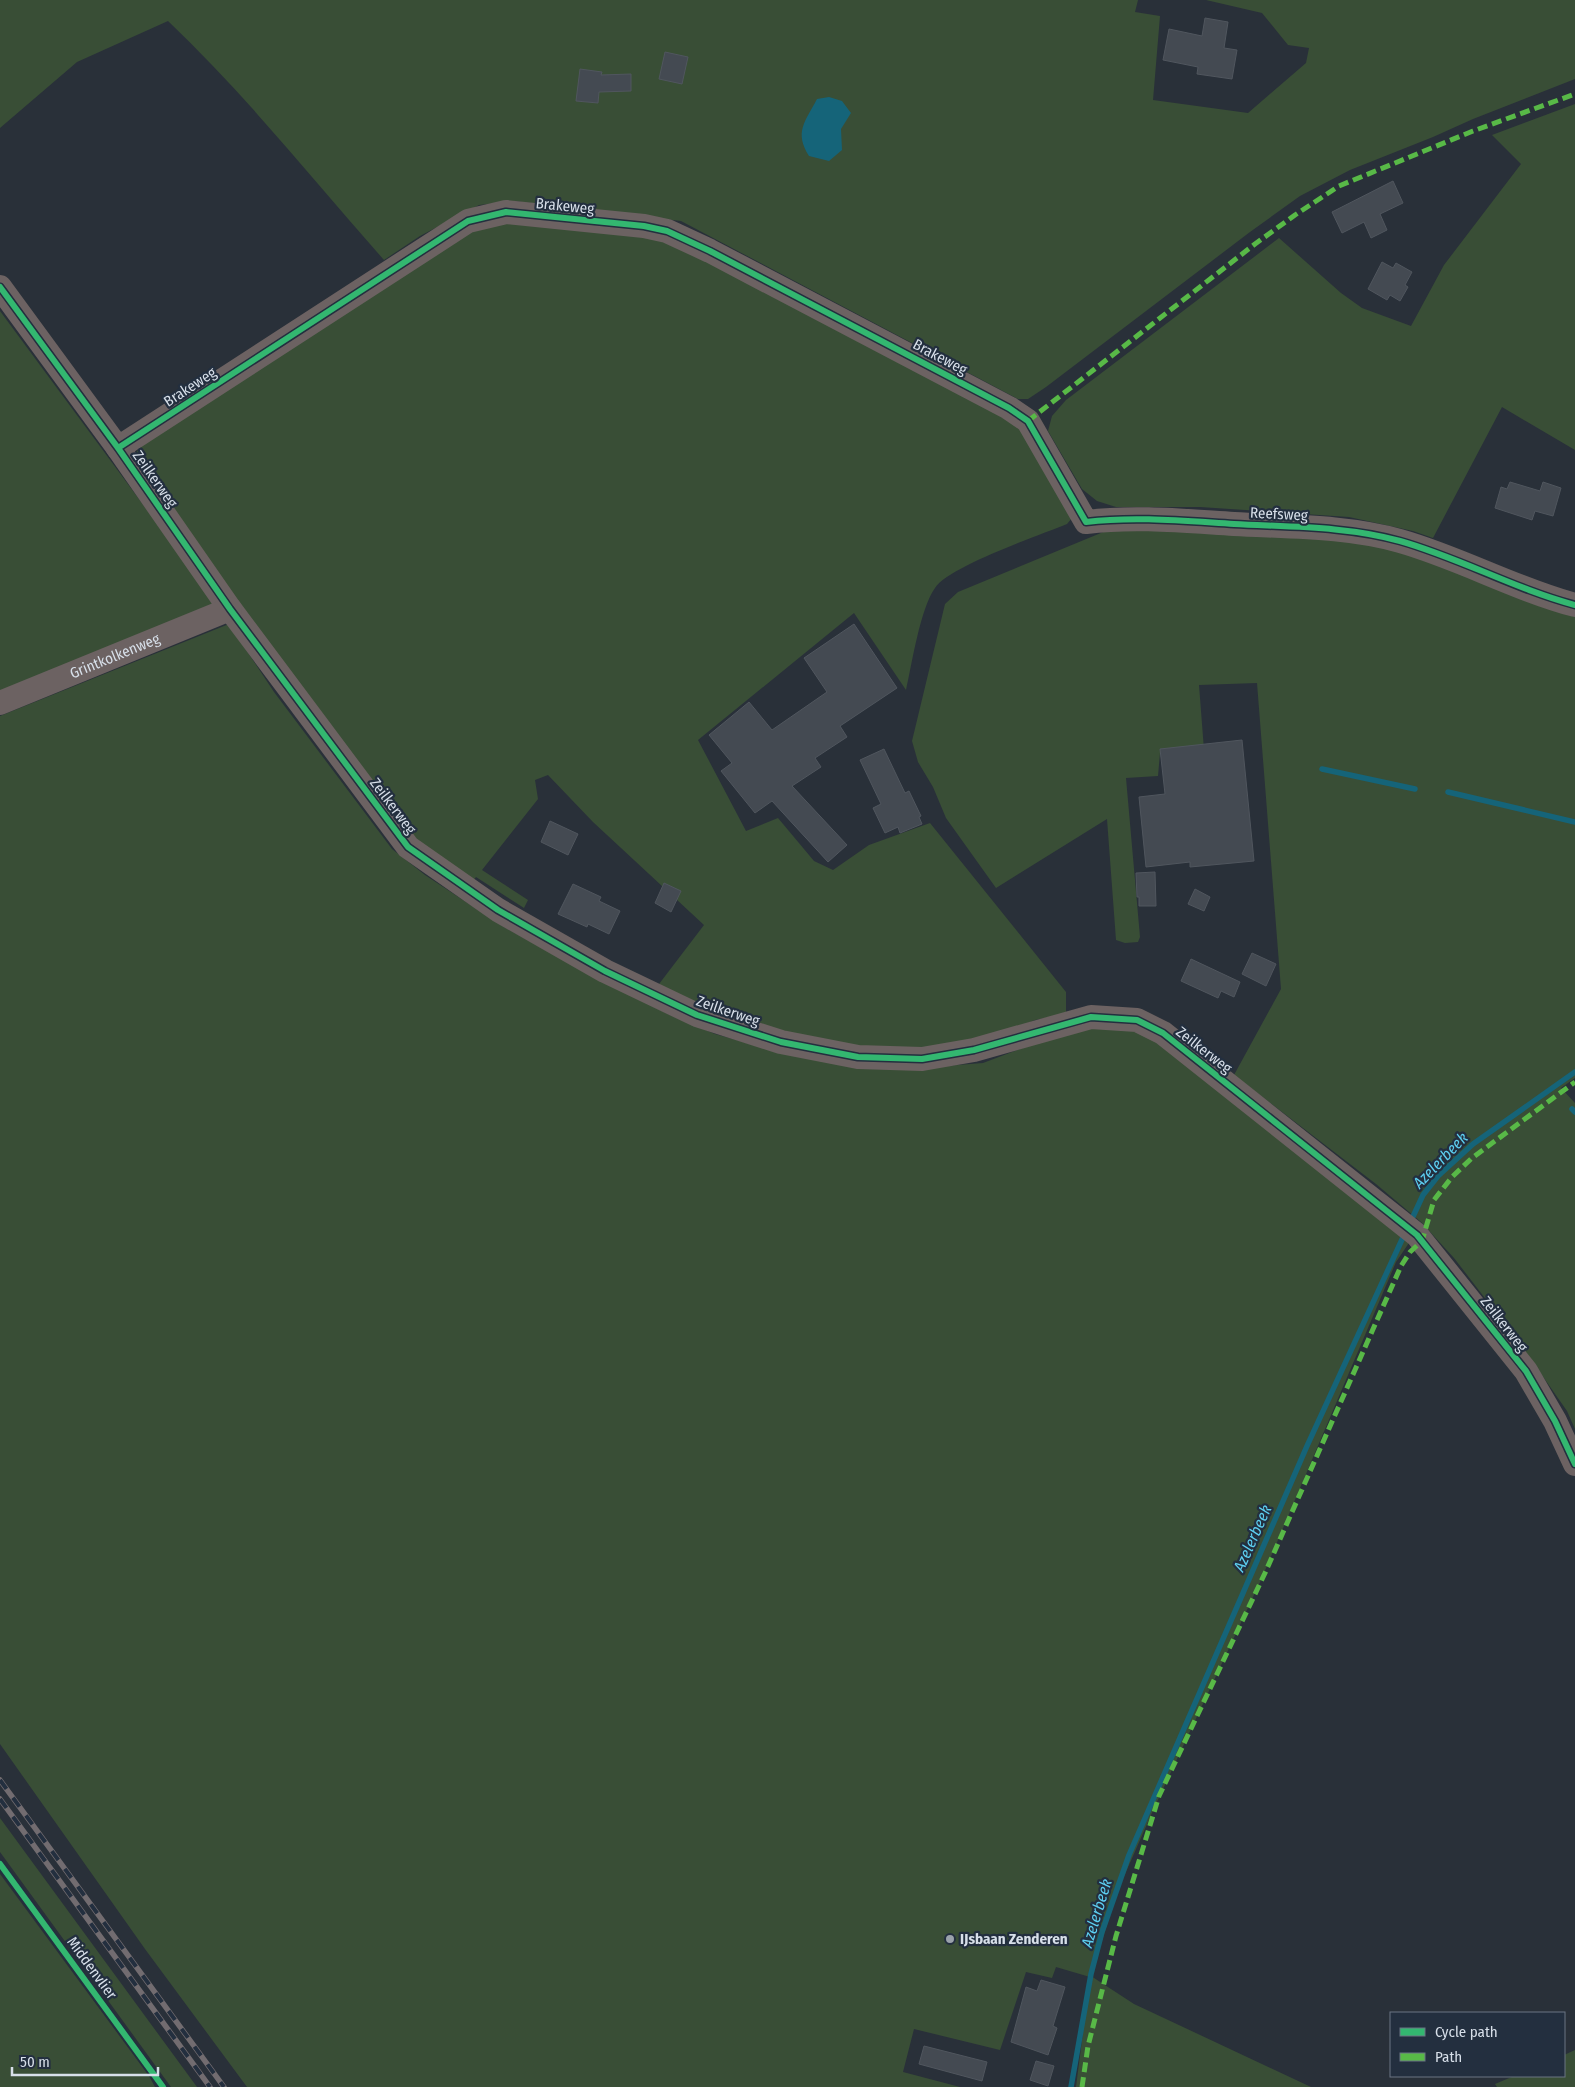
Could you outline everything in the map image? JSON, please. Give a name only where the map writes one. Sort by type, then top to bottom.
[{"type":"street","name":"Brakeweg","points":[[118,448],[468,221],[506,212],[644,226],[667,231],[710,251],[1009,408],[1028,421]]},
{"type":"street","name":"Zeilkerweg","points":[[0,287],[118,448],[230,609],[408,847],[498,910],[605,972],[697,1015],[781,1042],[858,1057],[922,1059],[974,1050],[1092,1018],[1137,1020],[1163,1034],[1411,1231],[1526,1371],[1555,1420],[1575,1464]]},
{"type":"street","name":"Reefsweg","points":[[1028,421],[1086,522],[1114,519],[1151,520],[1316,528],[1353,532],[1399,541],[1536,593],[1575,605]]},
{"type":"street","name":"Grintkolkenweg","points":[[0,703],[230,609]]},
{"type":"green space","points":[[0,0],[1138,0],[1135,12],[1160,16],[1153,100],[1248,113],[1306,63],[1309,48],[1288,45],[1262,13],[1206,0],[1575,0],[1575,79],[1350,170],[1300,196],[1046,387],[1028,399],[1018,399],[681,221],[514,201],[479,205],[420,236],[384,260],[225,78],[168,21],[77,62],[0,128]]},
{"type":"green space","points":[[1575,104],[1575,450],[1502,407],[1433,538],[1413,531],[1349,517],[1200,507],[1116,507],[1097,501],[1082,489],[1048,431],[1052,416],[1066,400],[1279,238],[1341,293],[1362,308],[1411,326],[1444,265],[1521,164],[1492,135]]},
{"type":"green space","points":[[506,221],[669,240],[1003,413],[1030,436],[1072,518],[1067,524],[975,561],[943,580],[935,588],[921,623],[906,690],[854,613],[698,740],[746,831],[778,818],[814,861],[833,870],[869,845],[930,823],[1066,992],[1066,1014],[1035,1020],[977,1041],[927,1047],[866,1048],[784,1036],[656,988],[704,925],[593,822],[548,775],[535,780],[538,799],[482,870],[528,900],[524,908],[476,877],[471,883],[422,846],[362,776],[134,457],[140,446],[481,225]]},
{"type":"green space","points":[[0,311],[218,606],[0,694]]},
{"type":"green space","points":[[1245,527],[1406,548],[1575,609],[1575,1078],[1561,1088],[1575,1103],[1575,1429],[1567,1411],[1518,1341],[1454,1258],[1421,1222],[1376,1184],[1234,1075],[1281,989],[1257,683],[1199,685],[1204,750],[1160,753],[1158,776],[1126,778],[1140,937],[1138,942],[1125,943],[1116,940],[1107,819],[996,888],[946,818],[933,787],[918,762],[912,741],[945,604],[958,592],[1113,528]]},
{"type":"green space","points":[[229,624],[274,692],[392,849],[425,875],[504,927],[596,978],[670,1015],[715,1034],[790,1055],[919,1068],[983,1063],[1049,1038],[1088,1026],[1137,1026],[1411,1240],[1396,1262],[1261,1580],[1155,1806],[1118,1890],[1091,1976],[1134,2004],[1311,2087],[1076,2087],[1090,1977],[1056,1967],[1052,1978],[1026,1972],[1000,2050],[914,2029],[903,2072],[960,2087],[247,2087],[145,1949],[0,1744],[0,716]]},
{"type":"green space","points":[[0,1818],[197,2087],[171,2087],[0,1852]]},
{"type":"green space","points":[[0,1874],[149,2076],[155,2087],[0,2087]]},
{"type":"green space","points":[[1575,2050],[1575,2087],[1497,2087],[1495,2084],[1512,2077],[1565,2077],[1565,2055]]},
{"type":"water","points":[[829,97],[842,101],[851,113],[841,129],[842,150],[829,161],[809,156],[802,140],[802,133],[805,121],[817,99]]},
{"type":"building","points":[[1205,18],[1228,22],[1224,48],[1237,50],[1232,79],[1197,74],[1198,67],[1163,60],[1169,29],[1202,36]]},
{"type":"building","points":[[665,52],[688,57],[682,84],[659,79]]},
{"type":"building","points":[[580,69],[602,72],[601,75],[631,74],[631,91],[599,92],[598,103],[576,101]]},
{"type":"building","points":[[1393,181],[1403,203],[1380,214],[1387,230],[1371,238],[1364,222],[1342,233],[1332,212]]},
{"type":"building","points":[[1382,262],[1393,268],[1396,263],[1412,272],[1405,285],[1408,287],[1400,301],[1390,295],[1387,300],[1368,289]]},
{"type":"building","points":[[1510,482],[1540,491],[1543,482],[1561,488],[1553,516],[1535,511],[1532,520],[1495,508],[1501,487],[1507,489]]},
{"type":"building","points":[[854,624],[897,688],[840,726],[847,737],[815,758],[821,767],[792,786],[847,845],[828,862],[772,801],[755,813],[721,771],[732,763],[709,735],[749,702],[772,730],[827,692],[804,658]]},
{"type":"building","points":[[1242,740],[1254,861],[1190,867],[1190,862],[1146,867],[1139,797],[1165,794],[1160,749]]},
{"type":"building","points":[[884,749],[905,793],[909,791],[921,816],[919,817],[922,824],[900,833],[898,827],[885,833],[873,808],[881,804],[860,760]]},
{"type":"building","points":[[550,821],[578,834],[568,855],[541,842]]},
{"type":"building","points":[[1155,872],[1156,906],[1139,906],[1136,873]]},
{"type":"building","points":[[664,883],[681,891],[671,912],[655,903]]},
{"type":"building","points":[[573,884],[601,897],[599,901],[620,911],[609,934],[588,924],[587,927],[558,914]]},
{"type":"building","points":[[1195,889],[1210,897],[1204,911],[1188,904]]},
{"type":"building","points":[[1252,953],[1276,964],[1266,986],[1242,974]]},
{"type":"building","points":[[1191,959],[1240,982],[1234,997],[1221,991],[1218,998],[1181,981]]},
{"type":"building","points":[[1041,1980],[1065,1987],[1053,2026],[1057,2028],[1048,2055],[1011,2042],[1026,1987],[1037,1991]]},
{"type":"building","points":[[924,2046],[987,2062],[982,2081],[919,2064]]},
{"type":"building","points":[[1036,2061],[1054,2066],[1048,2086],[1030,2080]]},
{"type":"waterway","points":[[1322,769],[1415,789]]},
{"type":"waterway","points":[[1448,792],[1575,822]]},
{"type":"waterway","name":"Azelerbeek","points":[[1410,1223],[1423,1195],[1438,1176],[1473,1144],[1575,1072]]},
{"type":"waterway","points":[[1572,1109],[1575,1112]]},
{"type":"waterway","name":"Azelerbeek","points":[[1071,2087],[1091,1974],[1102,1932],[1129,1855],[1307,1446],[1405,1233]]},
{"type":"railway","points":[[0,1780],[224,2087]]},
{"type":"railway","points":[[0,1799],[210,2087]]},
{"type":"marked path","points":[[1028,421],[1255,244],[1339,186],[1473,131],[1575,94]]},
{"type":"marked path","points":[[1082,2087],[1088,2046],[1116,1936],[1159,1796],[1265,1573],[1401,1266],[1410,1252],[1422,1241],[1434,1200],[1452,1177],[1472,1158],[1575,1082]]},
{"type":"cycle path","points":[[118,448],[468,221],[506,212],[644,226],[667,231],[710,251],[1009,408],[1028,421],[1086,522],[1123,519],[1160,520],[1318,528],[1359,532],[1422,548],[1531,591],[1575,605]]},
{"type":"cycle path","points":[[0,287],[118,448],[230,609],[408,847],[498,910],[605,971],[697,1015],[781,1042],[858,1057],[922,1059],[974,1050],[1091,1017],[1137,1020],[1163,1033],[1417,1235],[1526,1371],[1555,1421],[1575,1464]]},
{"type":"cycle path","name":"Middenvlier","points":[[0,1864],[163,2087]]},
{"type":"place","name":"IJsbaan Zenderen","points":[[950,1939]]}]
